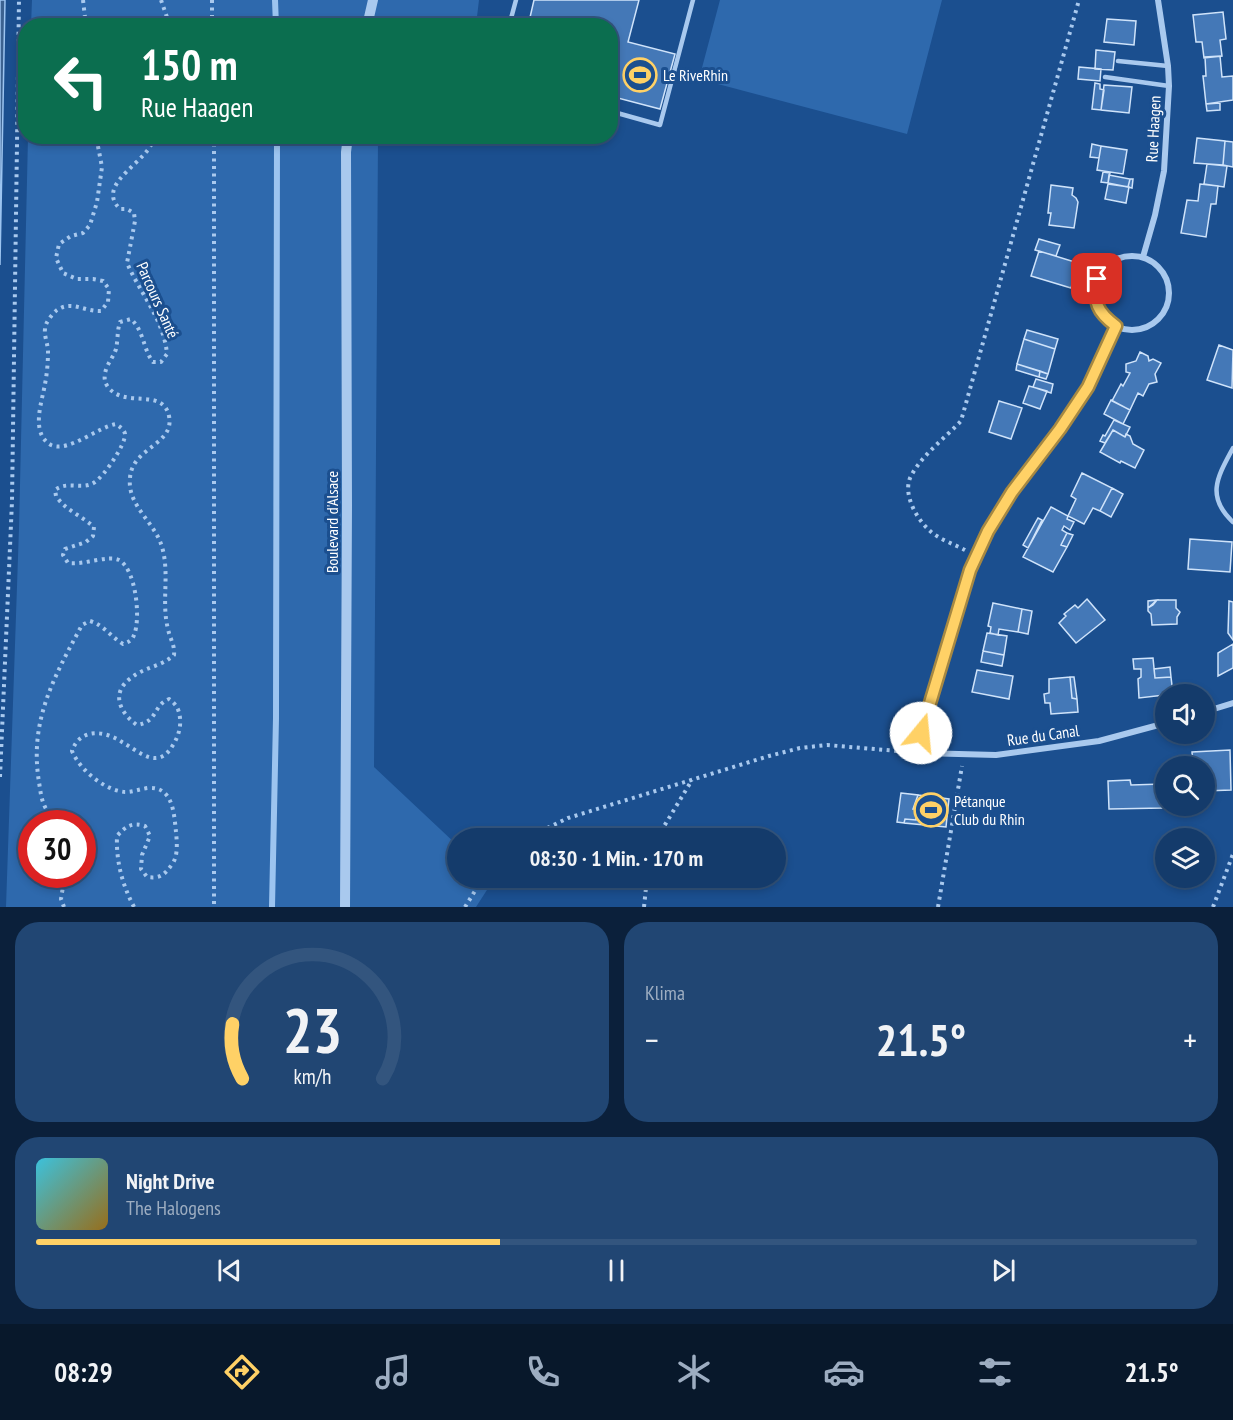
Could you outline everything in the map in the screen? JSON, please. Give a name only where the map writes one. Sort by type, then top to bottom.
[{"type":"street","points":[[369,18],[373,0]]},
{"type":"street","name":"Rue Haagen","points":[[1143,257],[1164,171],[1169,86],[1158,0]]},
{"type":"street","name":"Boulevard d'Alsace","points":[[345,907],[347,144]]},
{"type":"street","points":[[1129,255],[1143,257],[1155,263],[1164,273],[1169,286],[1169,300],[1163,312],[1154,322],[1142,328],[1129,330],[1116,326],[1105,318],[1097,306],[1095,293],[1097,279],[1104,267],[1116,259],[1129,255]]},
{"type":"street","points":[[921,753],[921,733],[976,556],[1012,492],[1060,429],[1088,387],[1116,326]]},
{"type":"street","points":[[1215,709],[1233,703]]},
{"type":"street","name":"Rue du Canal","points":[[921,753],[996,755],[1099,741],[1155,726]]},
{"type":"lane","points":[[511,18],[516,0]]},
{"type":"lane","points":[[618,113],[660,125],[693,0]]},
{"type":"lane","points":[[1118,61],[1168,66]]},
{"type":"lane","points":[[1105,77],[1169,86]]},
{"type":"lane","points":[[1233,448],[1217,477],[1217,489],[1221,508],[1233,522]]},
{"type":"path","points":[[19,0],[19,18]]},
{"type":"path","points":[[83,0],[85,18]]},
{"type":"path","points":[[161,0],[167,18]]},
{"type":"path","points":[[212,0],[212,18]]},
{"type":"path","points":[[976,556],[930,531],[918,516],[908,494],[910,477],[961,421],[1079,0]]},
{"type":"path","points":[[0,777],[12,490],[18,70]]},
{"type":"path","points":[[47,810],[42,798],[37,770],[40,718],[50,688],[82,625],[90,621],[97,623],[123,644],[130,641],[135,634],[134,584],[127,566],[117,559],[107,558],[80,564],[68,563],[63,555],[65,549],[86,542],[93,536],[94,527],[60,502],[56,496],[56,490],[61,486],[70,484],[82,487],[96,482],[123,446],[125,436],[123,429],[116,424],[106,425],[74,443],[62,446],[52,445],[44,438],[39,423],[48,352],[45,327],[54,312],[63,307],[75,305],[90,312],[101,311],[108,302],[109,289],[103,281],[77,279],[63,273],[56,258],[59,244],[71,236],[83,233],[90,225],[97,202],[102,167],[98,144]]},
{"type":"path","name":"Parcours Santé","points":[[134,907],[120,874],[116,848],[117,836],[125,827],[135,823],[145,826],[150,836],[142,855],[141,869],[147,877],[156,879],[165,874],[176,859],[177,843],[171,802],[166,794],[152,788],[122,792],[104,784],[84,770],[72,751],[75,742],[81,736],[91,733],[121,740],[138,753],[151,758],[160,757],[169,752],[181,724],[180,713],[175,704],[168,699],[163,702],[154,718],[145,724],[137,725],[126,718],[120,706],[119,696],[123,685],[131,677],[168,661],[174,655],[165,613],[166,564],[162,546],[154,530],[137,507],[131,494],[129,479],[132,464],[164,437],[169,427],[169,416],[163,405],[153,399],[122,398],[113,393],[106,384],[105,374],[116,349],[120,322],[126,319],[131,319],[136,323],[148,356],[153,362],[161,362],[167,354],[166,343],[148,300],[127,263],[135,221],[134,213],[127,208],[120,209],[114,203],[112,194],[127,170],[153,144]]},
{"type":"path","points":[[214,144],[214,907]]},
{"type":"path","points":[[547,828],[568,818],[800,748],[827,745],[921,753]]},
{"type":"path","points":[[938,907],[964,754]]},
{"type":"path","points":[[663,828],[693,780]]},
{"type":"path","points":[[1213,907],[1233,854]]},
{"type":"path","points":[[63,888],[61,899],[64,907]]},
{"type":"path","points":[[465,907],[477,888]]},
{"type":"path","points":[[644,907],[646,888]]},
{"type":"shaded area","points":[[0,0],[5,0],[0,265]]},
{"type":"shaded area","points":[[32,0],[479,0],[477,18],[31,18]]},
{"type":"shaded area","points":[[720,0],[942,0],[907,134],[699,79]]},
{"type":"shaded area","points":[[28,144],[378,144],[374,767],[447,836],[447,888],[488,888],[476,907],[6,907],[19,528]]},
{"type":"building","name":"Le RiveRhin","points":[[534,0],[639,0],[628,42],[675,54],[660,109],[618,98],[618,18],[530,18]]},
{"type":"building","points":[[1223,12],[1226,39],[1220,40],[1222,56],[1204,58],[1202,42],[1196,42],[1193,15]]},
{"type":"building","points":[[1107,19],[1136,21],[1134,45],[1104,42]]},
{"type":"building","points":[[1096,50],[1115,52],[1113,70],[1095,69]]},
{"type":"building","points":[[1220,56],[1222,77],[1233,76],[1233,100],[1206,104],[1203,76],[1206,76],[1205,57]]},
{"type":"building","points":[[1079,67],[1101,69],[1100,81],[1078,79]]},
{"type":"building","points":[[1095,83],[1100,84],[1100,89],[1104,90],[1101,110],[1092,109]]},
{"type":"building","points":[[1104,85],[1132,87],[1129,113],[1101,110]]},
{"type":"building","points":[[1220,103],[1220,110],[1207,111],[1206,104]]},
{"type":"building","points":[[1197,138],[1225,141],[1223,165],[1194,163]]},
{"type":"building","points":[[1225,141],[1233,142],[1233,167],[1223,165]]},
{"type":"building","points":[[1092,144],[1101,146],[1099,158],[1090,157]]},
{"type":"building","points":[[1101,146],[1127,150],[1123,174],[1097,170]]},
{"type":"building","points":[[1207,164],[1227,166],[1224,187],[1204,184]]},
{"type":"building","points":[[1103,172],[1110,173],[1108,183],[1101,182]]},
{"type":"building","points":[[1109,175],[1130,179],[1128,187],[1108,183]]},
{"type":"building","points":[[1130,179],[1133,179],[1132,188],[1128,187]]},
{"type":"building","points":[[1108,184],[1129,187],[1126,203],[1105,199]]},
{"type":"building","points":[[1200,184],[1218,186],[1216,204],[1211,204],[1206,237],[1181,233],[1187,200],[1198,201]]},
{"type":"building","points":[[1051,185],[1073,188],[1072,195],[1078,202],[1074,228],[1049,225]]},
{"type":"building","points":[[1039,239],[1060,245],[1056,256],[1035,250]]},
{"type":"building","points":[[1039,251],[1078,263],[1071,288],[1031,276]]},
{"type":"building","points":[[1027,330],[1058,339],[1055,349],[1024,339]]},
{"type":"building","points":[[1024,339],[1055,349],[1048,374],[1017,364]]},
{"type":"building","points":[[1219,345],[1233,350],[1232,388],[1207,380]]},
{"type":"building","points":[[1140,352],[1148,356],[1149,361],[1153,359],[1161,363],[1155,374],[1157,382],[1149,384],[1143,396],[1138,393],[1130,410],[1112,401],[1130,373],[1126,372],[1126,364],[1136,361]]},
{"type":"building","points":[[1017,364],[1040,371],[1039,377],[1016,370]]},
{"type":"building","points":[[1040,371],[1048,374],[1046,379],[1039,377]]},
{"type":"building","points":[[1036,379],[1053,384],[1051,393],[1033,387]]},
{"type":"building","points":[[1029,386],[1047,391],[1040,409],[1023,403]]},
{"type":"building","points":[[1111,400],[1130,410],[1123,424],[1104,414]]},
{"type":"building","points":[[999,401],[1022,408],[1011,439],[989,432]]},
{"type":"building","points":[[1114,420],[1130,427],[1125,437],[1113,430],[1105,443],[1100,441],[1103,435],[1105,436]]},
{"type":"building","points":[[1113,430],[1125,437],[1126,434],[1130,436],[1133,444],[1144,450],[1135,468],[1100,452]]},
{"type":"building","points":[[1082,473],[1112,488],[1100,511],[1093,508],[1084,524],[1068,516],[1076,499],[1071,496]]},
{"type":"building","points":[[1112,488],[1123,494],[1111,517],[1100,511]]},
{"type":"building","points":[[1051,507],[1074,522],[1070,530],[1064,526],[1062,530],[1067,533],[1061,545],[1067,547],[1053,572],[1023,557]]},
{"type":"building","points":[[1038,518],[1042,520],[1028,548],[1023,545]]},
{"type":"building","points":[[1067,533],[1073,535],[1067,547],[1061,545]]},
{"type":"building","points":[[1190,539],[1232,542],[1230,572],[1188,569]]},
{"type":"building","points":[[1087,599],[1105,620],[1076,643],[1059,623],[1066,616],[1064,614],[1075,605],[1078,608]]},
{"type":"building","points":[[1157,600],[1176,600],[1176,608],[1180,612],[1177,624],[1152,625],[1148,608]]},
{"type":"building","points":[[1157,600],[1153,605],[1148,608],[1148,601]]},
{"type":"building","points":[[1229,601],[1233,602],[1233,640],[1228,633]]},
{"type":"building","points":[[993,603],[1022,609],[1018,632],[999,629],[998,635],[990,633],[991,627],[988,626]]},
{"type":"building","points":[[1022,609],[1032,611],[1028,634],[1018,632]]},
{"type":"building","points":[[987,633],[1007,636],[1004,655],[983,651]]},
{"type":"building","points":[[1233,644],[1233,668],[1218,676],[1218,653]]},
{"type":"building","points":[[983,651],[1004,655],[1002,666],[981,662]]},
{"type":"building","points":[[1153,658],[1155,678],[1171,677],[1172,684],[1155,684],[1155,696],[1139,698],[1138,679],[1141,677],[1141,669],[1134,669],[1133,659]]},
{"type":"building","points":[[1170,667],[1171,677],[1155,678],[1154,669]]},
{"type":"building","points":[[977,670],[1013,676],[1009,699],[972,692]]},
{"type":"building","points":[[1070,677],[1072,698],[1077,699],[1078,712],[1051,714],[1050,703],[1045,703],[1044,694],[1049,693],[1049,679]]},
{"type":"building","points":[[1070,677],[1074,677],[1077,699],[1072,698]]},
{"type":"building","points":[[1230,750],[1231,790],[1215,791],[1215,756],[1192,756],[1192,752]]},
{"type":"building","points":[[1130,780],[1131,785],[1155,784],[1155,808],[1109,809],[1108,781]]},
{"type":"building","points":[[901,793],[918,795],[913,809],[917,809],[916,820],[905,819],[904,823],[897,822]]},
{"type":"building","points":[[918,795],[949,799],[947,817],[916,814],[917,809],[913,809]]},
{"type":"building","points":[[916,814],[947,817],[946,827],[904,823],[905,819],[916,820]]},
{"type":"waterway","points":[[275,0],[276,18]]},
{"type":"waterway","points":[[272,907],[276,718],[277,144]]},
{"type":"place","name":"Le RiveRhin","points":[[640,75]]},
{"type":"place","name":"Pétanque Club du Rhin","points":[[931,810]]},
{"type":"route","points":[[921,733],[970,570],[988,531],[1012,492],[1060,429],[1088,387],[1116,326],[1105,318],[1097,306],[1095,293],[1097,279]]}]
